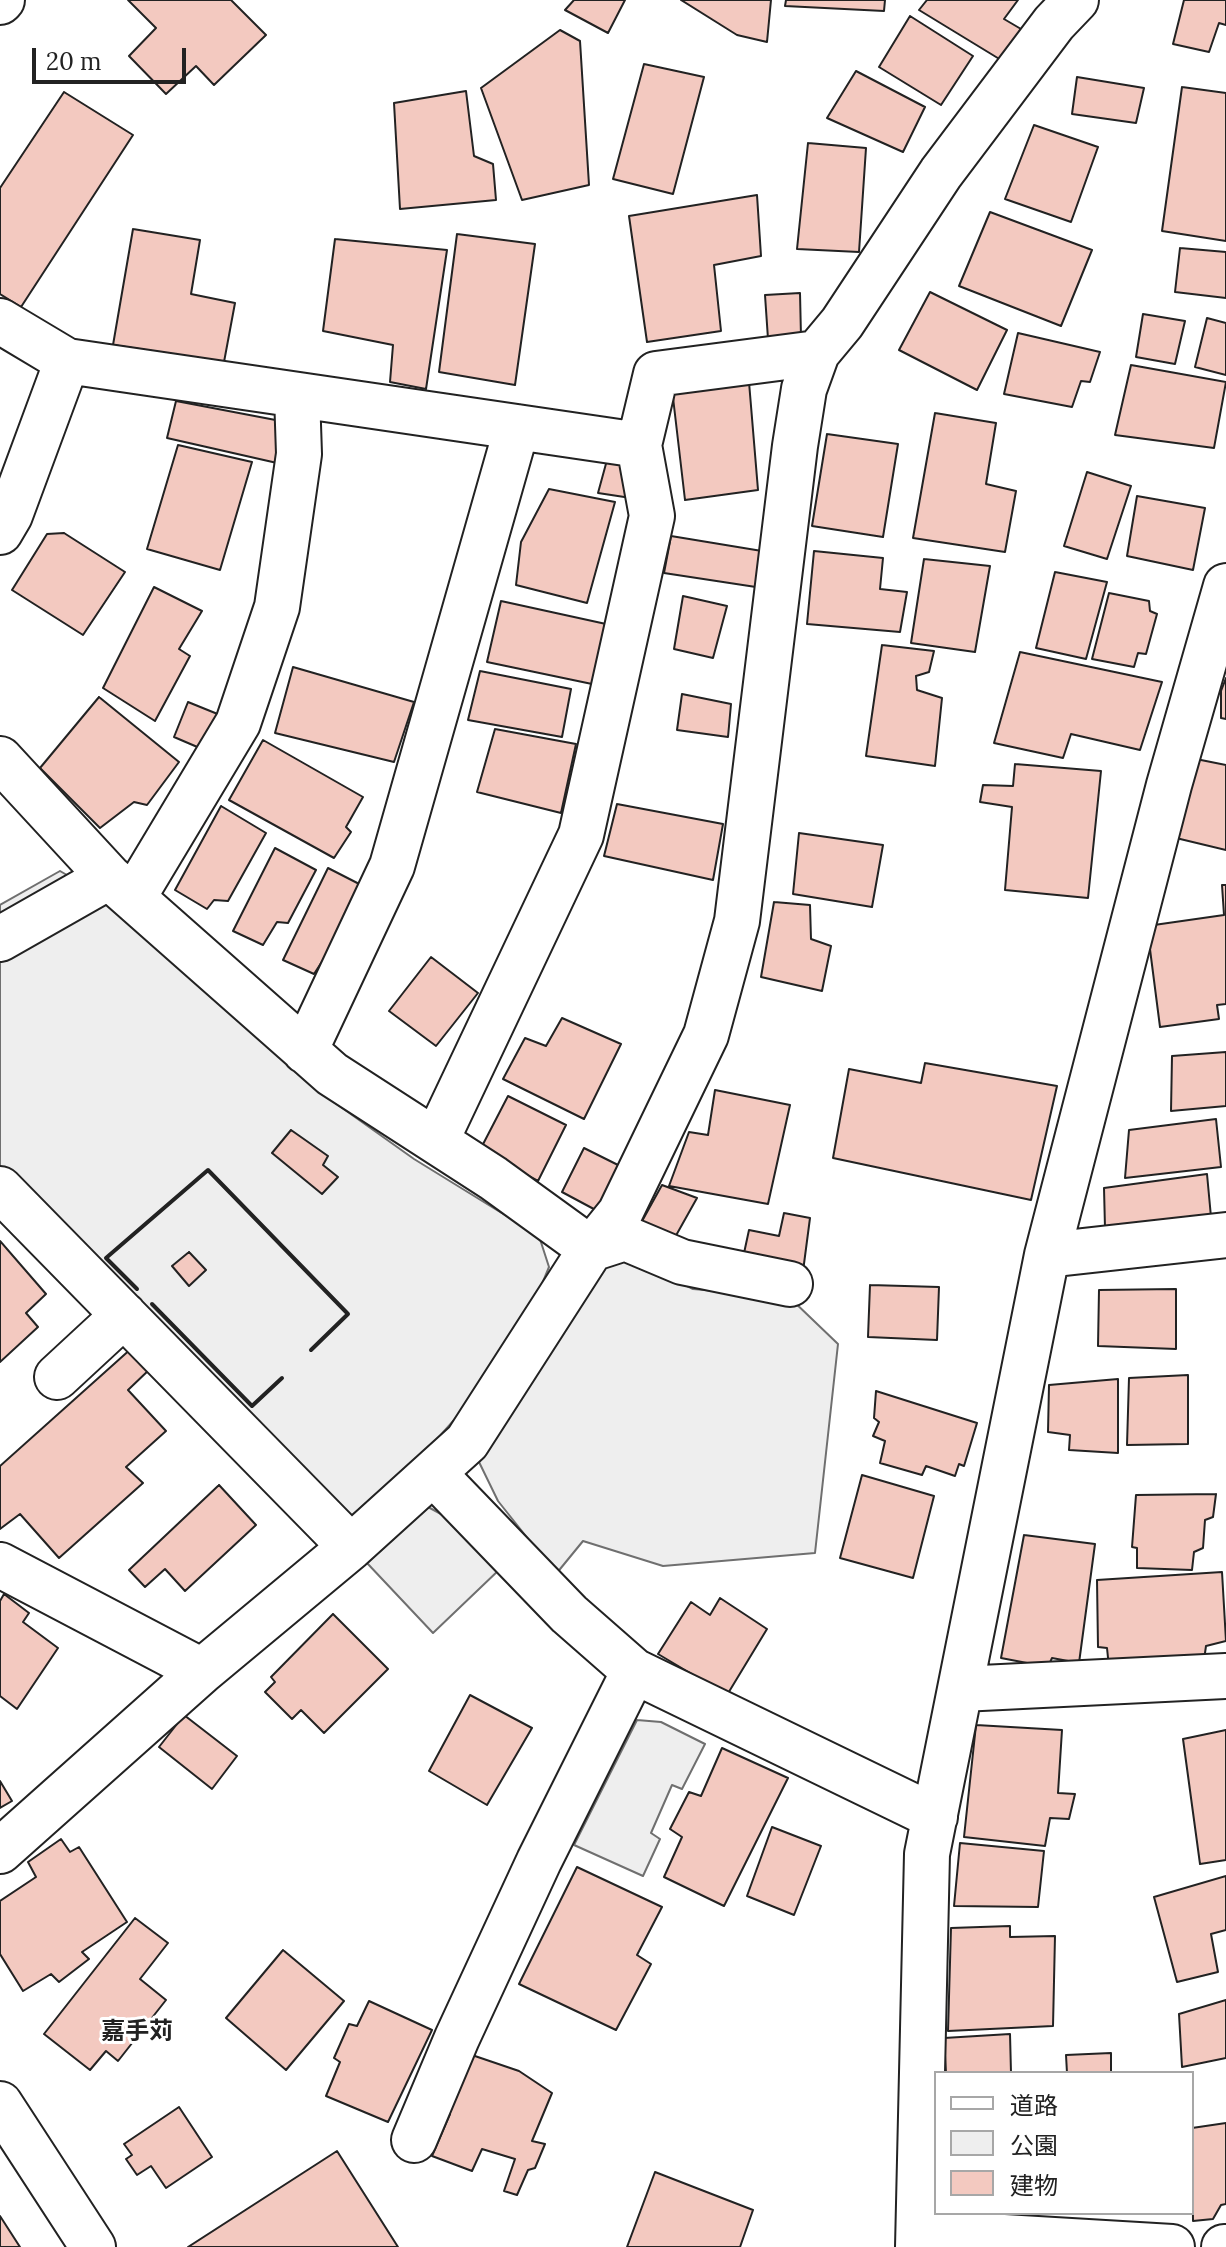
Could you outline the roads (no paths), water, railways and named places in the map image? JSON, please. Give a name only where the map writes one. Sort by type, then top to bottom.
[{"type":"main road","points":[[0,1851],[202,1671],[351,1547],[467,1442],[591,1249],[620,1213],[706,1035],[737,921],[795,446],[804,389],[817,353],[842,323],[941,173],[1054,23],[1076,0]]},
{"type":"main road","points":[[0,321],[67,361],[639,445]]},
{"type":"main road","points":[[436,1141],[581,835],[652,516],[639,445],[656,374],[817,353]]},
{"type":"main road","points":[[0,532],[10,515],[67,361]]},
{"type":"main road","points":[[0,939],[121,888],[238,723],[277,607],[299,454],[297,395]]},
{"type":"main road","points":[[305,1051],[392,866],[517,427]]},
{"type":"main road","points":[[1172,2247],[918,2240],[927,1854],[1047,1255],[1169,785],[1226,586]]},
{"type":"main road","points":[[0,759],[121,888],[332,1074],[493,1178],[591,1249]]},
{"type":"main road","points":[[0,1189],[351,1547]]},
{"type":"main road","points":[[1047,1255],[1226,1235]]},
{"type":"main road","points":[[591,1249],[625,1238],[682,1262],[790,1284]]},
{"type":"main road","points":[[57,1377],[124,1315]]},
{"type":"main road","points":[[433,1473],[569,1614],[634,1671],[935,1817]]},
{"type":"main road","points":[[0,1565],[202,1671]]},
{"type":"main road","points":[[414,2140],[457,2038],[539,1861],[634,1671]]},
{"type":"main road","points":[[961,1689],[1226,1676]]},
{"type":"main road","points":[[0,2104],[93,2247]]},
{"type":"district","name":"嘉手苅","points":[[137,2032]]}]
